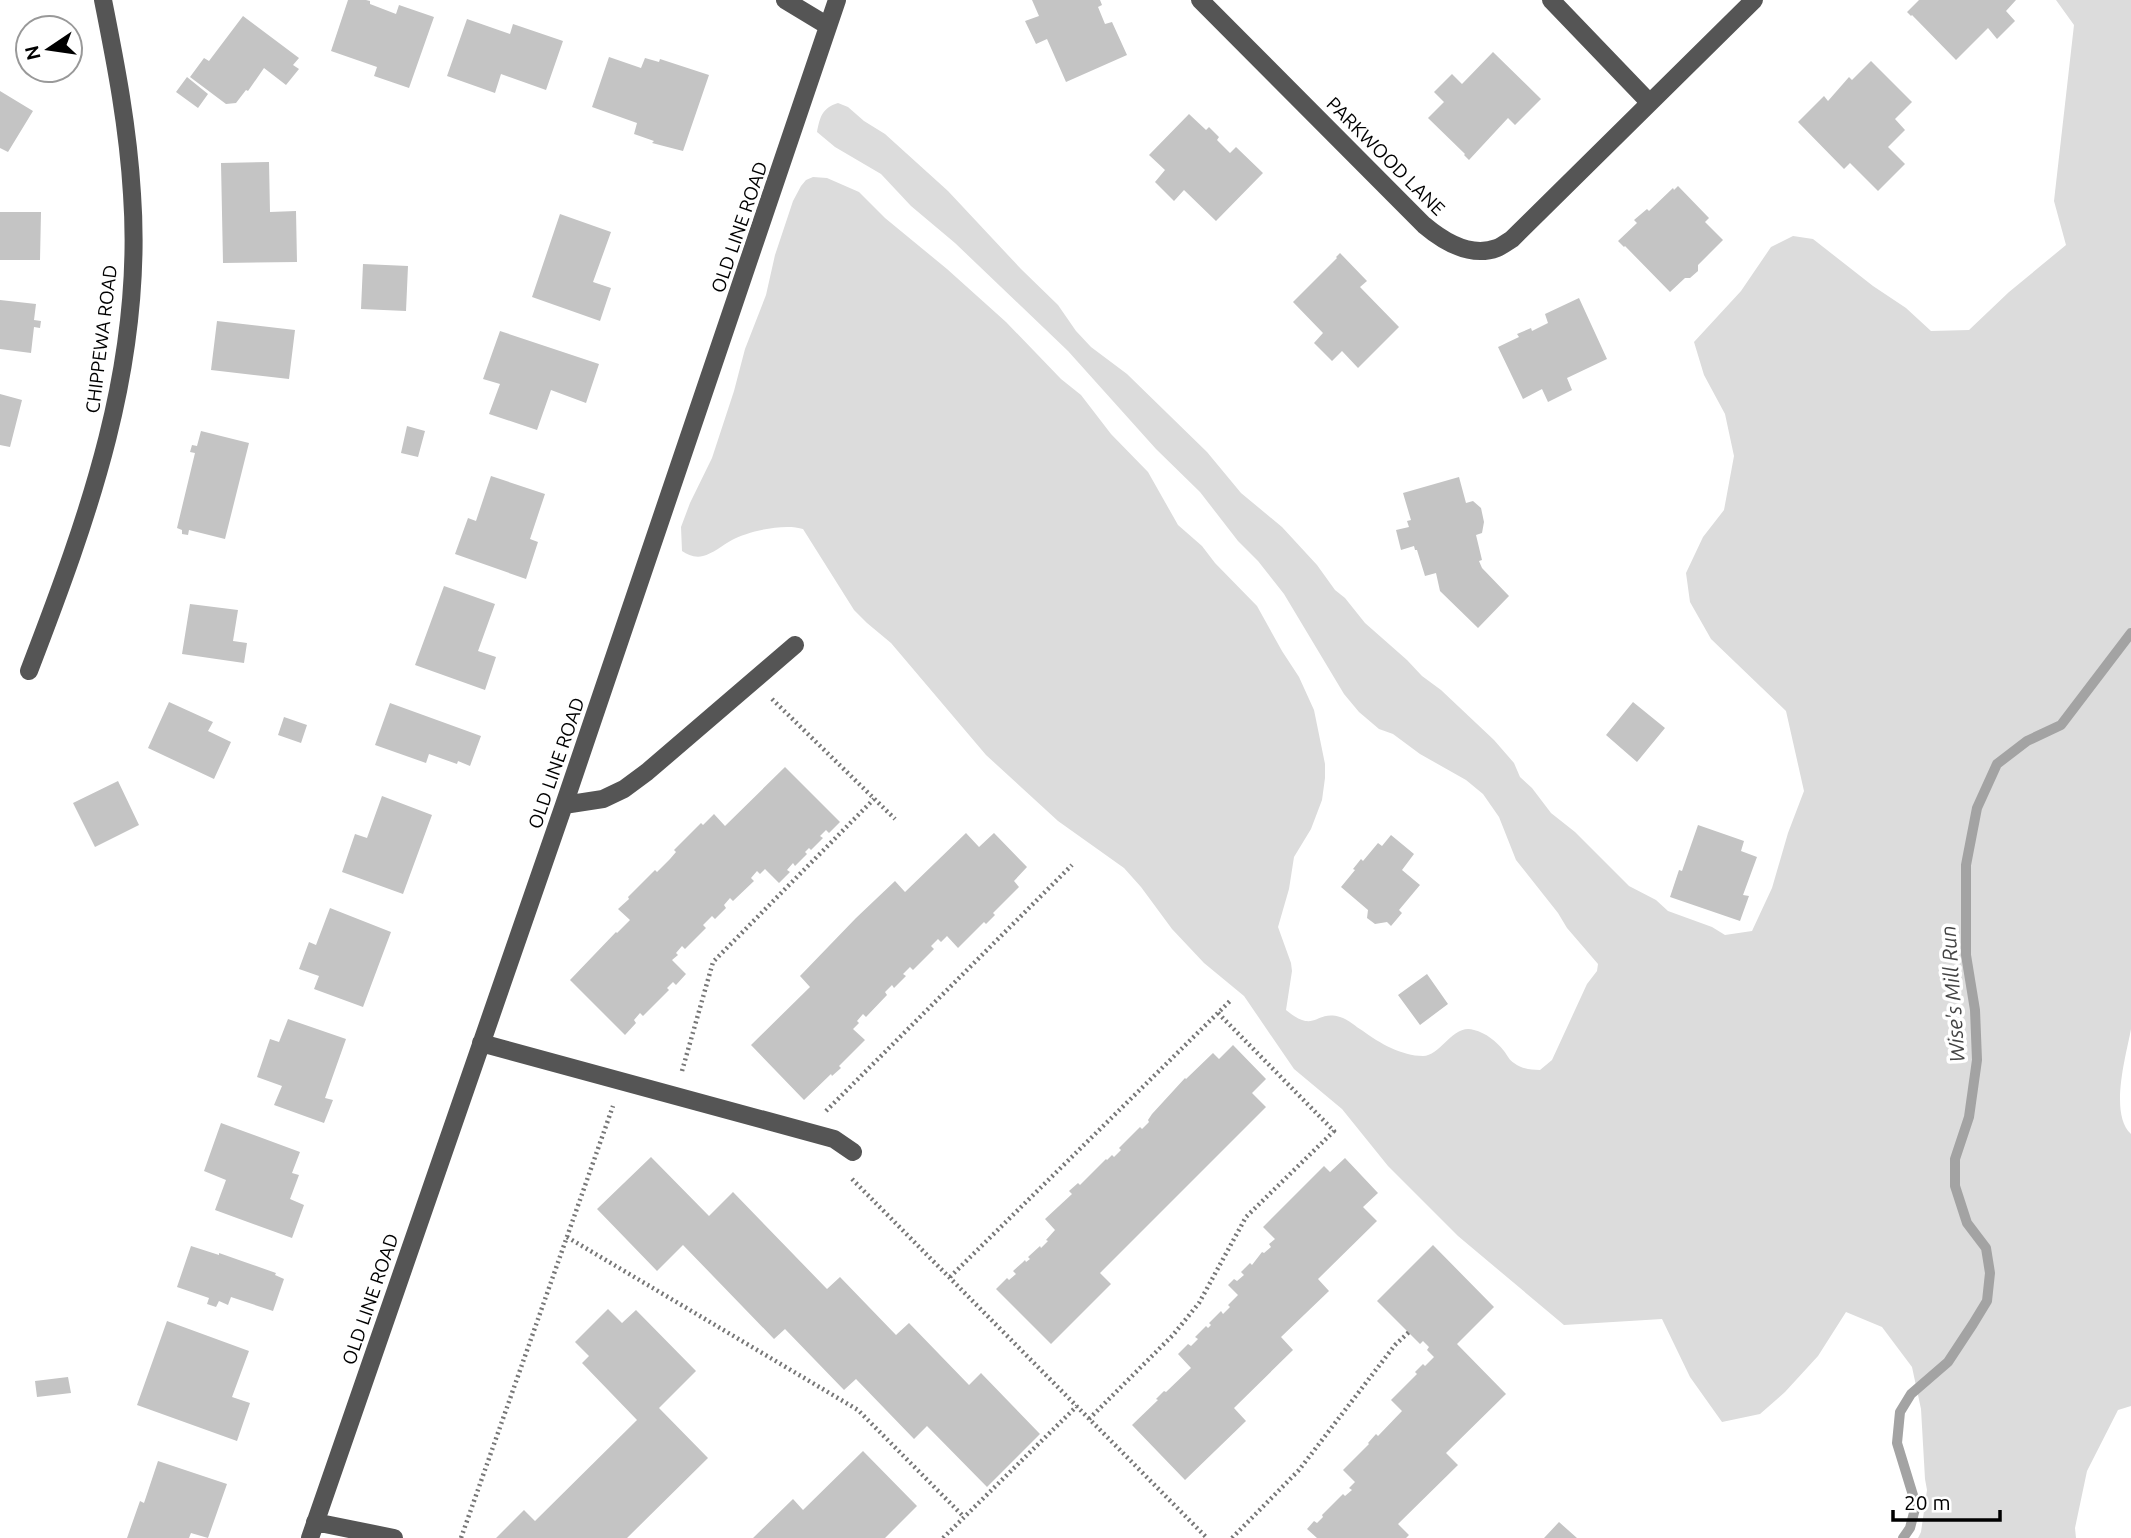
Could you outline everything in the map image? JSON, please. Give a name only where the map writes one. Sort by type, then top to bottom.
[{"type":"street","name":"CHIPPEWA ROAD","points":[[29,671],[72,558],[103,460],[118,396],[127,334],[133,267],[127,126],[103,0]]},
{"type":"street","points":[[785,0],[828,26]]},
{"type":"street","name":"OLD LINE ROAD","points":[[312,1530],[564,805],[837,0]]},
{"type":"street","name":"PARKWOOD LANE","points":[[1200,0],[1424,225],[1440,238],[1458,247],[1480,250],[1496,248],[1512,239],[1754,0]]},
{"type":"street","points":[[1551,0],[1649,102]]},
{"type":"street","points":[[564,805],[603,799],[624,789],[795,645]]},
{"type":"street","points":[[481,1043],[826,1137],[853,1152]]},
{"type":"street","points":[[312,1530],[394,1538]]},
{"type":"path","points":[[753,681],[895,819]]},
{"type":"path","points":[[694,1075],[681,1071],[713,962],[874,799]]},
{"type":"path","points":[[1072,865],[824,1112],[825,1152],[1207,1538]]},
{"type":"path","points":[[950,1277],[1230,1001]]},
{"type":"path","points":[[1090,1419],[1173,1335],[1199,1303],[1246,1217],[1334,1131],[1217,1013]]},
{"type":"path","points":[[461,1538],[621,1082]]},
{"type":"path","points":[[566,1237],[858,1410],[964,1517]]},
{"type":"path","points":[[1233,1538],[1299,1470],[1395,1345],[1409,1332]]},
{"type":"path","points":[[943,1538],[1077,1406]]},
{"type":"shaded area","points":[[2056,0],[2131,0],[2131,1029],[2120,1099],[2124,1125],[2131,1134],[2131,1406],[2118,1410],[2087,1471],[2075,1528],[2076,1538],[1918,1538],[1927,1490],[1921,1409],[1912,1367],[1882,1327],[1846,1312],[1818,1356],[1785,1392],[1760,1414],[1722,1422],[1690,1377],[1662,1319],[1564,1325],[1458,1236],[1388,1166],[1342,1109],[1294,1069],[1244,996],[1204,963],[1172,929],[1124,868],[1058,821],[986,755],[891,643],[854,610],[803,529],[777,527],[757,531],[697,557],[682,551],[681,527],[712,458],[745,349],[766,295],[775,255],[793,201],[806,180],[813,177],[827,178],[859,192],[885,218],[1006,322],[1061,379],[1081,395],[1111,434],[1148,472],[1178,525],[1202,546],[1257,606],[1299,677],[1314,710],[1325,764],[1325,778],[1322,800],[1311,829],[1294,857],[1289,889],[1278,927],[1292,971],[1286,1010],[1304,1021],[1332,1015],[1343,1018],[1383,1044],[1399,1051],[1423,1056],[1436,1051],[1460,1031],[1474,1030],[1494,1041],[1517,1065],[1540,1070],[1552,1060],[1587,984],[1597,971],[1598,964],[1516,860],[1499,817],[1483,794],[1466,780],[1420,754],[1393,734],[1379,729],[1359,712],[1344,694],[1284,594],[1200,492],[1156,449],[1068,351],[955,243],[911,206],[881,174],[835,147],[817,132],[821,118],[825,110],[838,103],[848,107],[885,134],[948,191],[1058,305],[1091,347],[1127,374],[1207,452],[1241,493],[1282,527],[1365,623],[1494,740],[1514,763],[1520,777],[1551,813],[1575,832],[1629,886],[1656,900],[1668,911],[1712,927],[1725,935],[1752,931],[1772,888],[1804,791],[1786,711],[1711,639],[1690,602],[1686,573],[1703,537],[1724,510],[1734,456],[1725,414],[1704,375],[1694,342],[1741,291],[1771,247],[1793,236],[1813,239],[1906,308],[1931,331],[1969,330],[2009,292],[2066,245],[2054,201],[2074,25]]},
{"type":"building","points":[[348,0],[370,1],[370,4],[396,14],[399,5],[434,17],[409,88],[374,76],[377,67],[331,51]]},
{"type":"building","points":[[1032,0],[1100,0],[1102,5],[1098,7],[1105,24],[1112,22],[1127,55],[1066,82],[1047,39],[1036,44],[1025,21],[1039,16]]},
{"type":"building","points":[[1919,0],[2016,0],[2006,11],[2015,21],[1997,39],[1988,28],[1956,60],[1907,12]]},
{"type":"building","points":[[243,16],[299,58],[293,65],[299,69],[286,85],[264,68],[236,103],[226,104],[190,77],[204,58],[209,61]]},
{"type":"building","points":[[467,19],[510,34],[513,24],[563,41],[546,90],[501,74],[495,93],[447,76]]},
{"type":"building","points":[[1493,52],[1541,99],[1515,125],[1508,118],[1469,160],[1428,118],[1444,102],[1434,92],[1452,74],[1462,84]]},
{"type":"building","points":[[609,57],[641,68],[645,58],[659,62],[660,59],[709,75],[683,151],[652,143],[654,141],[634,134],[637,123],[592,107]]},
{"type":"building","points":[[1871,61],[1912,102],[1895,119],[1905,130],[1888,147],[1905,164],[1878,191],[1850,163],[1844,169],[1798,122],[1824,96],[1828,101],[1849,77],[1852,80]]},
{"type":"building","points":[[187,77],[208,94],[198,108],[176,92]]},
{"type":"building","points":[[0,91],[33,111],[8,152],[0,148]]},
{"type":"building","points":[[1189,114],[1206,130],[1209,127],[1230,153],[1236,147],[1263,173],[1216,221],[1184,190],[1174,201],[1155,182],[1165,170],[1149,155]]},
{"type":"building","points":[[269,162],[270,212],[296,211],[297,262],[223,263],[221,163]]},
{"type":"building","points":[[1678,186],[1709,218],[1705,222],[1723,240],[1698,265],[1698,271],[1690,278],[1685,278],[1670,292],[1618,241],[1637,223],[1634,220]]},
{"type":"building","points":[[0,212],[41,212],[40,260],[0,260]]},
{"type":"building","points":[[560,214],[611,232],[593,282],[611,288],[600,321],[532,297]]},
{"type":"building","points":[[1340,253],[1367,281],[1360,287],[1399,327],[1358,368],[1342,351],[1332,361],[1314,343],[1323,333],[1293,302]]},
{"type":"building","points":[[363,264],[408,266],[406,311],[361,309]]},
{"type":"building","points":[[1579,298],[1607,359],[1567,378],[1572,390],[1548,402],[1542,389],[1523,399],[1498,347],[1519,337],[1517,334],[1531,328],[1532,331],[1548,323],[1545,314]]},
{"type":"building","points":[[0,300],[36,304],[34,320],[41,321],[40,328],[34,327],[31,353],[0,349]]},
{"type":"building","points":[[217,321],[295,330],[289,379],[211,370]]},
{"type":"building","points":[[500,331],[599,364],[586,403],[551,390],[537,430],[489,414],[500,384],[483,379]]},
{"type":"building","points":[[0,394],[22,400],[10,447],[0,445]]},
{"type":"building","points":[[407,426],[425,431],[418,457],[401,453]]},
{"type":"building","points":[[201,431],[249,443],[225,539],[189,530],[188,535],[182,534],[182,530],[177,528],[195,453],[190,452],[192,445],[197,446]]},
{"type":"building","points":[[491,476],[545,494],[530,539],[538,542],[526,579],[455,554],[468,518],[476,521]]},
{"type":"building","points":[[1459,477],[1466,503],[1473,501],[1481,508],[1484,522],[1482,533],[1476,535],[1482,560],[1479,561],[1482,568],[1509,596],[1478,628],[1440,591],[1436,573],[1425,576],[1414,546],[1401,550],[1396,530],[1409,527],[1407,521],[1411,520],[1403,493]]},
{"type":"building","points":[[444,586],[495,604],[478,651],[496,657],[485,690],[415,665]]},
{"type":"building","points":[[190,604],[238,610],[233,641],[247,643],[244,663],[182,654]]},
{"type":"building","points":[[169,702],[213,722],[208,731],[231,742],[214,779],[148,748]]},
{"type":"building","points":[[1633,702],[1665,728],[1637,762],[1606,735]]},
{"type":"building","points":[[390,703],[481,736],[470,766],[429,754],[426,763],[375,745]]},
{"type":"building","points":[[284,717],[307,725],[301,743],[278,735]]},
{"type":"building","points":[[785,767],[840,822],[829,833],[826,830],[820,836],[823,838],[811,850],[809,848],[805,852],[807,854],[795,866],[793,863],[787,870],[790,872],[779,883],[765,869],[760,874],[757,871],[751,878],[754,881],[733,901],[730,898],[724,905],[726,908],[715,919],[712,916],[703,925],[706,928],[685,949],[682,946],[676,953],[678,955],[672,960],[686,974],[676,985],[673,982],[667,988],[669,990],[643,1016],[640,1013],[634,1020],[636,1023],[625,1035],[570,980],[630,920],[618,909],[628,897],[670,859],[676,852],[674,850],[701,823],[703,825],[714,814],[725,826]]},
{"type":"building","points":[[118,781],[139,825],[95,847],[73,803]]},
{"type":"building","points":[[382,796],[432,815],[403,894],[342,872],[355,834],[367,838]]},
{"type":"building","points":[[1698,825],[1744,841],[1741,851],[1757,857],[1743,895],[1749,896],[1740,921],[1670,897]]},
{"type":"building","points":[[966,833],[979,847],[994,833],[1027,867],[1014,881],[1019,887],[986,924],[984,922],[958,948],[947,936],[941,942],[938,939],[931,946],[934,949],[913,970],[910,967],[903,974],[906,976],[894,988],[892,985],[885,992],[887,995],[866,1017],[863,1014],[857,1021],[859,1023],[853,1029],[865,1040],[839,1066],[841,1068],[804,1100],[751,1045],[810,987],[800,976],[856,918],[895,881],[905,892]]},
{"type":"building","points":[[1391,835],[1414,854],[1402,870],[1420,885],[1399,910],[1402,913],[1391,926],[1387,922],[1375,924],[1367,918],[1368,910],[1341,887],[1361,859],[1363,861],[1378,843],[1382,846]]},
{"type":"building","points":[[330,908],[391,932],[363,1007],[314,989],[319,976],[299,969],[309,942],[316,945]]},
{"type":"building","points":[[1427,974],[1448,1004],[1420,1025],[1398,995]]},
{"type":"building","points":[[288,1019],[346,1039],[325,1098],[333,1100],[324,1123],[274,1105],[282,1086],[257,1077],[270,1039],[279,1042]]},
{"type":"building","points":[[1233,1045],[1266,1079],[1252,1093],[1266,1107],[1100,1273],[1111,1284],[1051,1344],[996,1289],[1007,1278],[1009,1280],[1016,1274],[1013,1271],[1048,1241],[1046,1240],[1055,1230],[1045,1219],[1072,1194],[1069,1191],[1078,1183],[1080,1185],[1106,1159],[1112,1155],[1114,1157],[1121,1150],[1119,1148],[1140,1127],[1142,1129],[1149,1122],[1152,1114],[1185,1078],[1213,1053],[1219,1059]]},
{"type":"building","points":[[221,1123],[300,1152],[292,1173],[299,1175],[290,1199],[304,1205],[292,1238],[215,1210],[226,1180],[204,1171]]},
{"type":"building","points":[[651,1157],[709,1216],[733,1192],[827,1289],[840,1277],[896,1335],[909,1323],[969,1385],[981,1373],[1040,1434],[987,1487],[927,1426],[914,1439],[856,1379],[844,1390],[785,1329],[774,1339],[683,1245],[657,1271],[597,1209]]},
{"type":"building","points":[[1345,1158],[1378,1193],[1363,1207],[1377,1221],[1318,1279],[1329,1291],[1281,1337],[1293,1350],[1234,1408],[1246,1421],[1185,1480],[1132,1425],[1164,1391],[1191,1368],[1178,1354],[1198,1339],[1195,1337],[1206,1326],[1208,1328],[1211,1325],[1209,1323],[1221,1311],[1223,1314],[1230,1307],[1228,1305],[1238,1295],[1228,1285],[1244,1275],[1241,1272],[1271,1247],[1269,1244],[1275,1239],[1263,1227],[1324,1166],[1330,1172]]},
{"type":"building","points":[[1433,1245],[1494,1307],[1457,1344],[1506,1394],[1446,1453],[1458,1465],[1398,1524],[1409,1535],[1406,1538],[1317,1538],[1307,1529],[1314,1521],[1317,1523],[1343,1494],[1345,1496],[1352,1490],[1349,1488],[1355,1482],[1343,1470],[1376,1434],[1378,1436],[1402,1411],[1391,1400],[1417,1374],[1415,1372],[1423,1364],[1425,1366],[1434,1357],[1423,1341],[1420,1344],[1377,1301]]},
{"type":"building","points":[[191,1246],[276,1273],[275,1275],[284,1279],[273,1311],[231,1297],[228,1305],[219,1301],[216,1307],[207,1304],[209,1298],[177,1287]]},
{"type":"building","points":[[608,1309],[622,1323],[636,1310],[696,1371],[659,1408],[708,1458],[627,1538],[496,1538],[524,1510],[535,1521],[637,1420],[582,1363],[589,1356],[575,1342]]},
{"type":"building","points":[[167,1321],[249,1351],[232,1397],[250,1403],[237,1441],[137,1405]]},
{"type":"building","points":[[68,1377],[71,1393],[37,1397],[35,1381]]},
{"type":"building","points":[[863,1451],[917,1506],[885,1538],[753,1538],[793,1499],[803,1510]]},
{"type":"building","points":[[158,1461],[227,1484],[208,1538],[191,1533],[189,1538],[127,1538],[140,1501],[144,1503]]},
{"type":"building","points":[[1559,1522],[1577,1538],[1544,1538]]},
{"type":"waterway","name":"Wise's Mill Run","points":[[1903,1538],[1910,1528],[1916,1505],[1897,1443],[1900,1412],[1911,1394],[1948,1362],[1973,1324],[1987,1301],[1990,1273],[1986,1248],[1967,1223],[1955,1186],[1955,1159],[1969,1117],[1977,1060],[1975,1010],[1966,955],[1966,865],[1977,808],[1997,764],[2027,741],[2061,725],[2131,633]]}]
